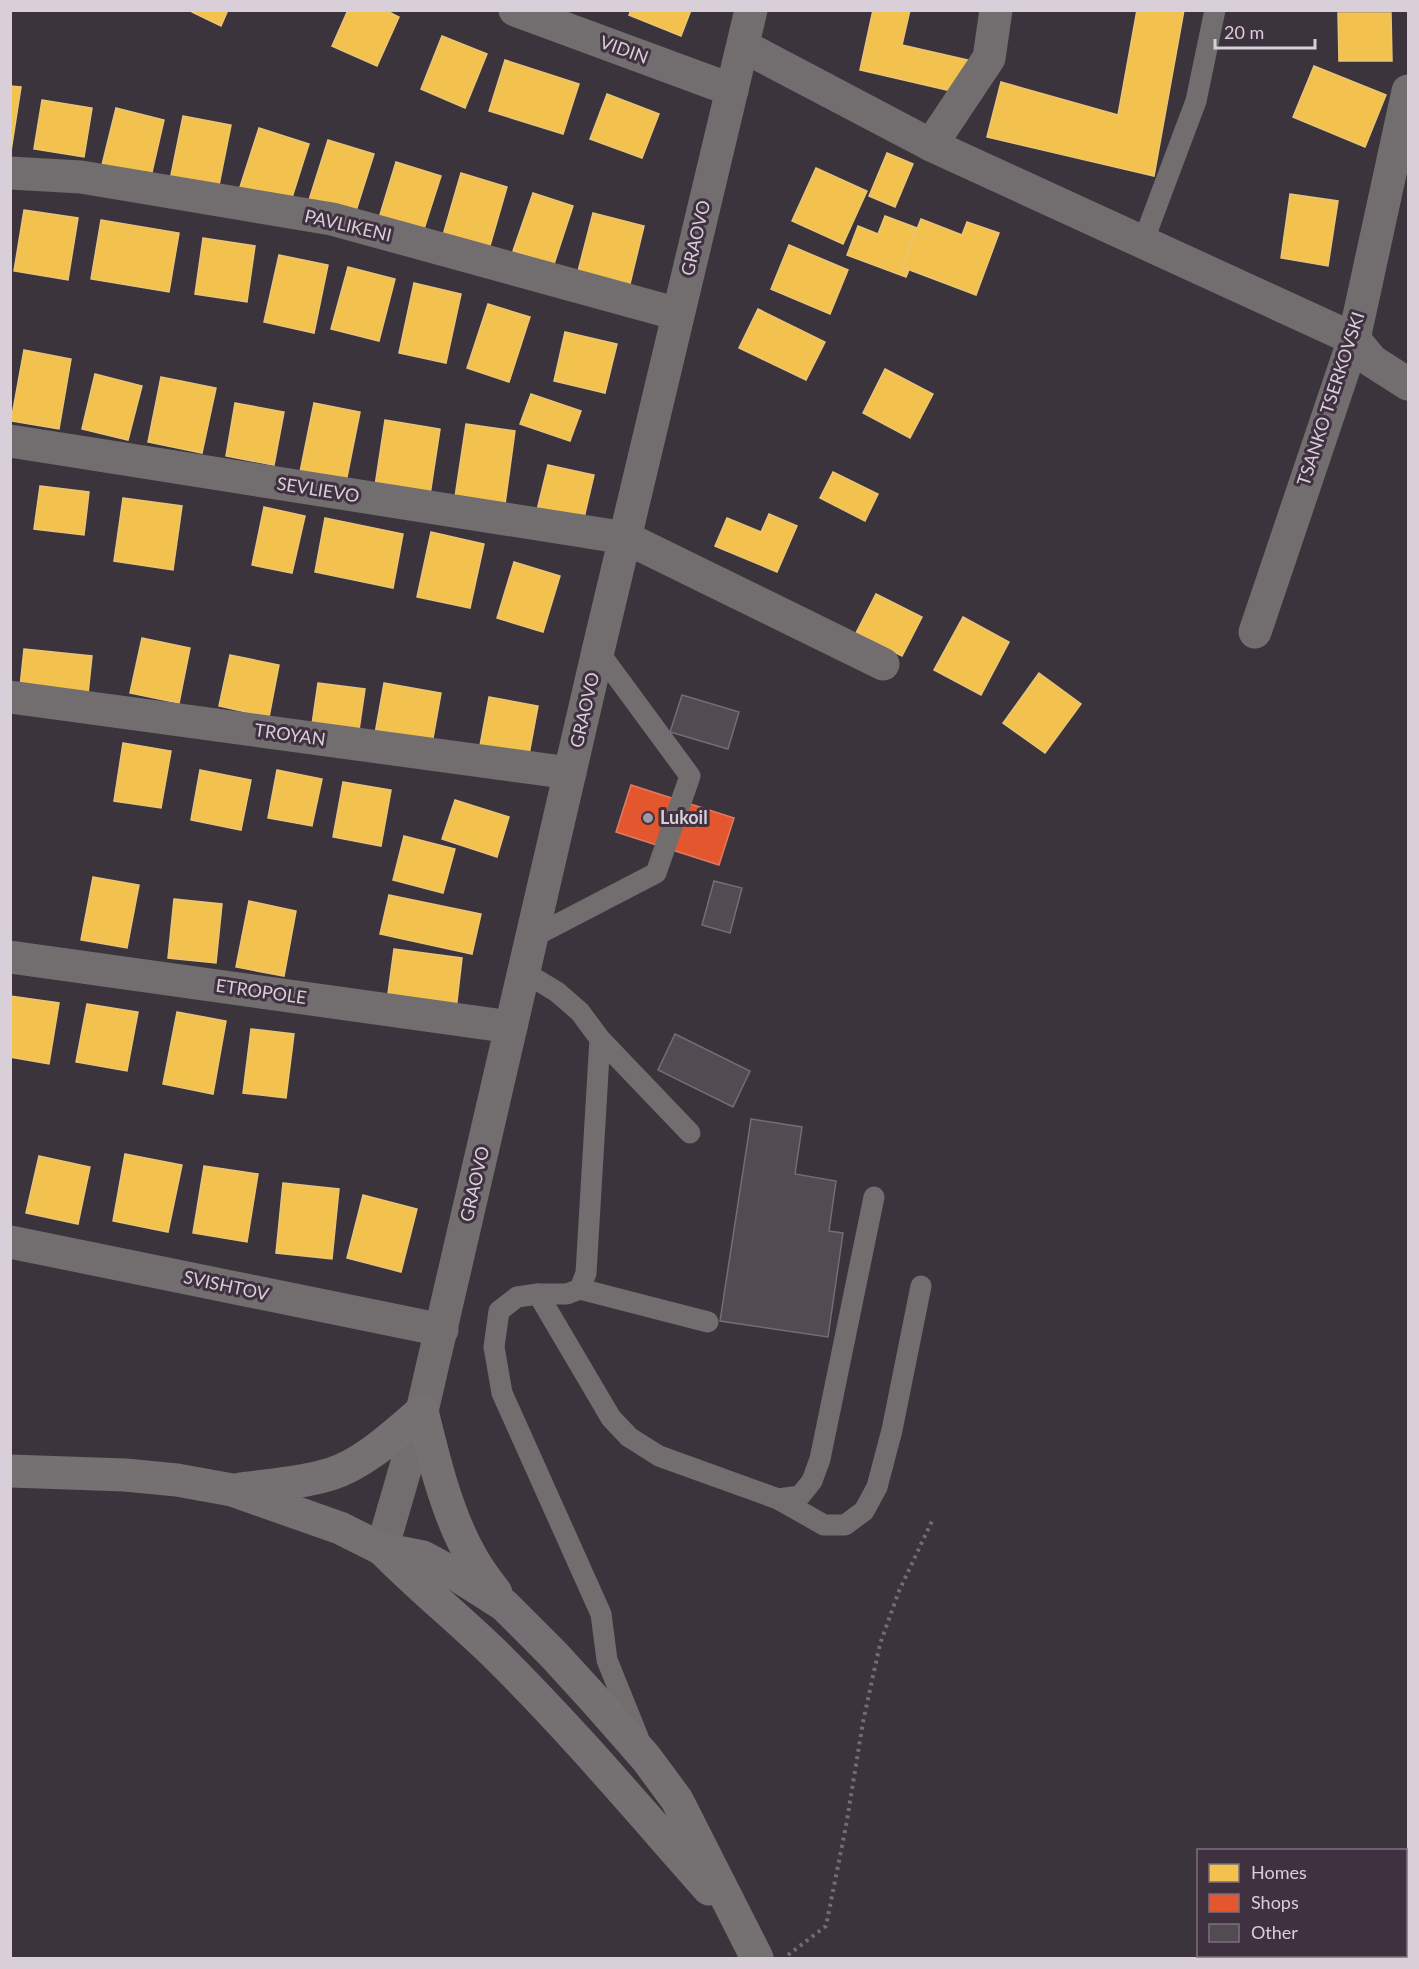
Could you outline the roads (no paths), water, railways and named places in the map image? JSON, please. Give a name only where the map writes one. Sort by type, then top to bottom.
[{"type":"main road","points":[[232,1490],[333,1474],[359,1460],[422,1412],[434,1461],[450,1509],[472,1558],[504,1605],[554,1655],[646,1758],[677,1800],[757,1959]]},
{"type":"main road","points":[[10,1471],[125,1475],[177,1480],[232,1490],[340,1528],[382,1549],[423,1557],[504,1605]]},
{"type":"main road","points":[[382,1549],[495,1655],[566,1727],[738,1922]]},
{"type":"street","name":"VIDIN","points":[[515,10],[732,90]]},
{"type":"street","name":"GRAOVO","points":[[382,1549],[422,1412],[442,1330],[598,651],[751,10]]},
{"type":"street","points":[[931,145],[989,58],[996,10]]},
{"type":"street","points":[[743,46],[931,145],[1353,339],[1372,361],[1408,384]]},
{"type":"street","name":"TSANKO TSERKOVSKI","points":[[1255,632],[1353,339],[1408,91]]},
{"type":"street","name":"PAVLIKENI","points":[[10,173],[81,177],[332,219],[678,314]]},
{"type":"street","name":"SEVLIEVO","points":[[10,441],[626,538],[883,664]]},
{"type":"street","name":"TROYAN","points":[[10,697],[570,773]]},
{"type":"street","name":"ETROPOLE","points":[[10,957],[511,1028]]},
{"type":"street","name":"SVISHTOV","points":[[10,1242],[442,1330]]},
{"type":"lane","points":[[1143,242],[1196,101],[1215,10]]},
{"type":"lane","points":[[531,938],[656,873],[690,776],[598,651]]},
{"type":"lane","points":[[524,972],[557,992],[580,1012],[600,1039],[690,1133]]},
{"type":"lane","points":[[580,1289],[586,1273],[600,1039]]},
{"type":"lane","points":[[778,1499],[800,1496],[812,1481],[820,1459],[874,1197]]},
{"type":"lane","points":[[538,1294],[611,1418],[629,1437],[659,1456],[778,1499],[824,1525],[845,1525],[864,1511],[877,1487],[892,1430],[921,1286]]},
{"type":"lane","points":[[646,1758],[607,1660],[601,1614],[502,1393],[494,1347],[499,1311],[517,1297],[567,1294],[580,1289],[708,1322]]},
{"type":"place","name":"Lukoil","points":[[648,818]]}]
